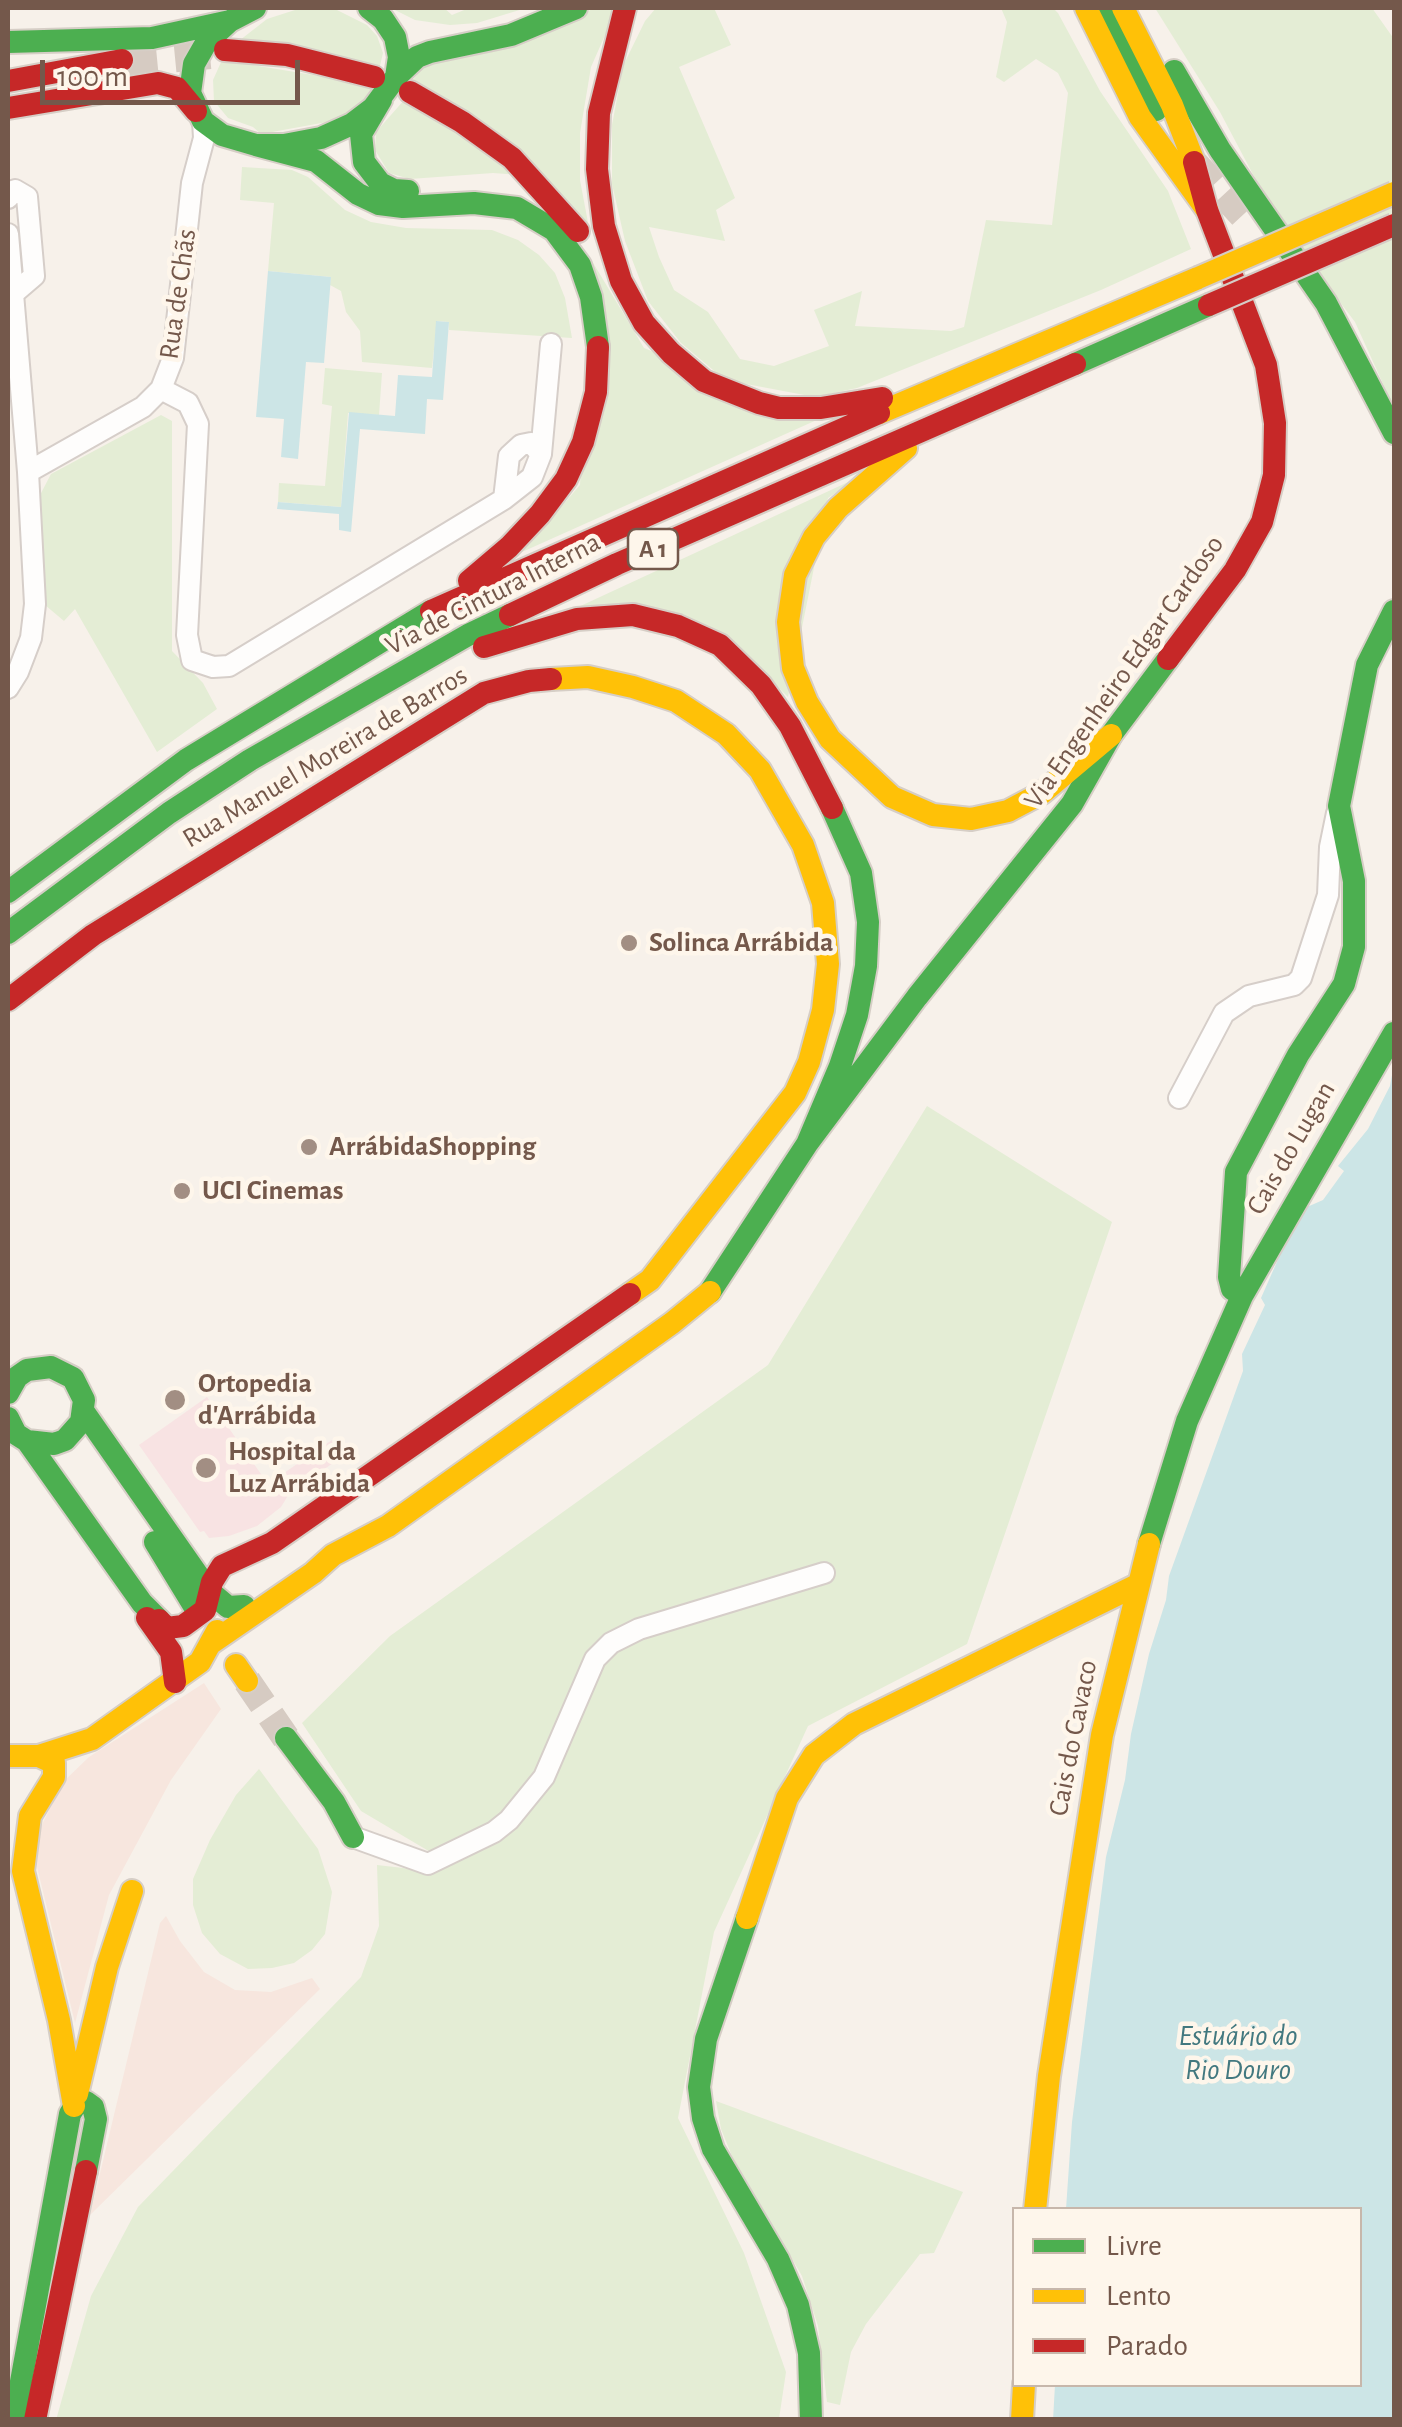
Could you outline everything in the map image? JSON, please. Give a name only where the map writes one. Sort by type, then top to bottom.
[{"type":"main road","points":[[8,42],[152,38],[205,30],[256,8]]},
{"type":"main road","points":[[371,9],[419,30],[478,28],[544,8]]},
{"type":"main road","points":[[249,144],[294,144],[334,134],[364,116],[417,58],[511,35],[576,8]]},
{"type":"main road","points":[[626,8],[612,50],[599,113],[597,170],[604,226],[622,281],[644,323],[704,381],[759,404],[820,408],[937,387]]},
{"type":"main road","points":[[612,50],[635,8]]},
{"type":"main road","points":[[1086,8],[1140,117],[1207,210]]},
{"type":"main road","points":[[1105,8],[1156,110]]},
{"type":"main road","name":"Via Engenheiro Edgar Cardoso","points":[[333,1555],[388,1526],[654,1337],[710,1292],[807,1144],[916,998],[1072,804],[1111,735],[1235,570],[1262,522],[1274,476],[1276,422],[1266,365],[1172,105],[1123,8]]},
{"type":"main road","points":[[1138,8],[1220,150],[1326,303],[1394,432]]},
{"type":"main road","points":[[371,9],[395,37],[398,57],[390,87],[369,117],[360,143],[368,170],[386,187],[405,191],[505,187],[552,200]]},
{"type":"main road","points":[[200,116],[190,92],[196,59],[230,21]]},
{"type":"main road","points":[[152,38],[196,59]]},
{"type":"main road","points":[[226,50],[287,55],[390,87],[462,122],[512,158],[622,281]]},
{"type":"main road","points":[[8,94],[196,59]]},
{"type":"main road","points":[[8,81],[122,60]]},
{"type":"main road","points":[[8,108],[158,83],[177,88],[222,136],[316,161],[358,194],[378,204],[403,207],[474,203],[517,208],[554,230],[572,251],[586,280],[598,334],[598,372],[589,426],[576,461],[554,497],[508,548],[422,615]]},
{"type":"main road","name":"Via de Cintura Interna","points":[[8,892],[186,760],[422,615],[937,387],[1394,193]]},
{"type":"main road","points":[[1246,219],[1314,311],[1343,341]]},
{"type":"main road","name":"Via de Cintura Interna","points":[[8,933],[169,813],[250,760],[468,635],[545,597],[1394,225]]},
{"type":"main road","points":[[920,434],[883,472],[838,508],[814,537],[795,576],[788,622],[793,668],[807,702],[830,740],[892,797],[933,814],[971,819],[1008,811],[1042,794],[1111,735]]},
{"type":"main road","points":[[1242,1296],[1232,1289],[1229,1277],[1236,1172],[1298,1055],[1344,984],[1354,947],[1354,881],[1339,806],[1350,735],[1367,665],[1394,611]]},
{"type":"main road","points":[[392,678],[577,619],[632,616],[678,626],[720,644],[761,686],[790,726],[849,841],[864,887],[868,922],[866,966],[857,1015],[807,1144]]},
{"type":"main road","name":"Rua Manuel Moreira de Barros","points":[[8,1000],[93,935],[484,693],[529,681],[588,678],[633,687],[676,701],[726,734],[760,770],[804,844],[823,903],[828,964],[810,1062],[795,1092],[650,1280],[272,1543],[230,1561],[217,1573],[202,1599],[205,1610],[178,1629],[167,1628],[142,1602]]},
{"type":"main road","name":"Cais do Lugan","points":[[1242,1296],[1394,1032]]},
{"type":"main road","name":"Cais do Cavaco","points":[[1035,2207],[1048,2076],[1102,1734],[1137,1585],[1186,1422],[1242,1296]]},
{"type":"main road","points":[[8,1394],[17,1377],[27,1370],[51,1366],[63,1370],[80,1388],[82,1417],[98,1458],[202,1599],[228,1607],[244,1606]]},
{"type":"main road","points":[[13,1431],[54,1444],[65,1440],[82,1417]]},
{"type":"main road","points":[[13,1431],[142,1602],[146,1616],[171,1652],[175,1682]]},
{"type":"main road","points":[[8,1756],[39,1756],[92,1739],[200,1662],[220,1626],[244,1606],[314,1558],[333,1555]]},
{"type":"main road","points":[[210,1644],[333,1555]]},
{"type":"main road","points":[[811,2420],[809,2353],[798,2305],[778,2260],[713,2149],[703,2118],[699,2086],[706,2039],[787,1798],[814,1756],[854,1724],[1137,1585]]},
{"type":"main road","points":[[286,1738],[334,1802],[353,1838]]},
{"type":"main road","points":[[23,1871],[30,1816],[54,1778],[54,1763],[39,1756]]},
{"type":"main road","points":[[8,1844],[23,1871],[79,2117],[81,2179],[35,2420]]},
{"type":"main road","points":[[14,2420],[107,1967],[132,1891]]},
{"type":"main road","points":[[1022,2420],[1024,2387]]},
{"type":"street","name":"Rua de Chãs","points":[[28,472],[143,406],[161,389],[173,358],[192,183],[204,138],[200,116]]},
{"type":"street","points":[[198,162],[218,147],[249,144]]},
{"type":"street","points":[[8,198],[16,190],[28,196],[34,276],[12,294]]},
{"type":"street","points":[[8,234],[14,400],[28,472],[35,604],[31,638],[8,688]]},
{"type":"street","points":[[161,389],[188,404],[198,424],[187,635],[192,660],[213,667],[228,666],[504,498],[532,476],[540,454],[551,344]]},
{"type":"street","points":[[1179,1098],[1224,1013],[1249,996],[1294,986],[1301,978],[1328,895],[1330,847],[1339,806]]},
{"type":"street","points":[[353,1838],[428,1864],[494,1832],[509,1820],[544,1776],[595,1659],[611,1643],[638,1629],[824,1573]]},
{"type":"shaded area","name":"Hospital da Luz Arrábida","points":[[207,1397],[268,1484],[332,1440],[343,1456],[289,1494],[281,1507],[257,1526],[209,1538],[204,1531],[200,1532],[139,1445]]},
{"type":"shaded area","points":[[204,1683],[221,1709],[171,1780],[109,1895],[75,2023],[37,1867],[39,1831],[62,1783],[89,1757]]},
{"type":"shaded area","points":[[166,1916],[204,1972],[235,1990],[271,1992],[312,1978],[320,1989],[90,2215],[160,1923]]},
{"type":"green space","points":[[391,8],[444,8],[452,15],[469,8],[526,8],[477,23],[450,25],[415,20]]},
{"type":"green space","points":[[594,8],[617,8],[591,67],[580,133],[580,180],[589,228],[412,81],[424,67]]},
{"type":"green space","points":[[656,8],[714,8],[731,45],[679,67],[735,198],[716,210],[725,241],[649,227],[674,290],[708,312],[740,359],[774,366],[829,346],[814,310],[862,291],[855,326],[951,331],[964,327],[986,220],[1052,225],[1068,93],[1058,73],[1036,59],[1004,82],[996,77],[1007,22],[1001,8],[1053,8],[1058,13],[1100,91],[1168,191],[1191,249],[1101,290],[857,388],[815,397],[725,380],[681,343],[648,301],[625,241],[612,184],[612,125],[623,66],[645,21]]},
{"type":"green space","points":[[1155,8],[1372,8],[1394,39],[1394,408],[1355,322],[1275,216],[1220,112]]},
{"type":"green space","points":[[295,10],[337,10],[367,25],[377,36],[383,53],[379,70],[235,44],[267,19]]},
{"type":"green space","points":[[222,60],[374,85],[367,98],[338,120],[261,134],[228,118],[214,101],[213,80]]},
{"type":"green space","points":[[405,99],[520,175],[410,179],[389,173],[375,150],[376,132]]},
{"type":"green space","points":[[242,167],[292,170],[308,177],[345,210],[371,222],[406,228],[492,230],[518,240],[555,273],[565,298],[572,338],[449,330],[449,322],[437,321],[432,368],[362,362],[360,331],[346,312],[341,291],[330,285],[331,277],[268,271],[274,203],[240,200]]},
{"type":"green space","points":[[592,261],[644,348],[819,419],[522,552],[580,485]]},
{"type":"green space","points":[[325,368],[382,373],[379,415],[348,413],[341,507],[278,502],[279,483],[325,486],[332,406],[322,404]]},
{"type":"green space","points":[[161,415],[172,421],[172,651],[203,683],[217,709],[157,752],[75,609],[64,621],[45,605],[39,497],[51,474]]},
{"type":"green space","points":[[859,477],[828,498],[788,697],[728,638],[574,609]]},
{"type":"green space","points":[[927,1106],[1112,1222],[967,1644],[808,1726],[714,1932],[678,2118],[744,2253],[786,2372],[779,2419],[56,2420],[91,2296],[138,2207],[361,1977],[379,1926],[377,1865],[429,1871],[432,1853],[361,1811],[302,1723],[390,1636],[768,1365]]},
{"type":"green space","points":[[259,1769],[318,1849],[332,1892],[325,1934],[312,1950],[294,1963],[248,1969],[220,1954],[202,1933],[193,1905],[193,1879],[236,1795]]},
{"type":"green space","points":[[716,2101],[963,2192],[934,2253],[920,2254],[866,2324],[851,2352],[840,2405],[827,2402],[818,2326],[802,2276],[732,2156],[721,2129]]},
{"type":"water","points":[[268,271],[331,277],[324,363],[306,362],[298,459],[281,457],[284,419],[256,417]]},
{"type":"water","points":[[436,321],[449,322],[443,400],[427,399],[425,434],[360,429],[351,532],[339,530],[339,514],[277,509],[278,502],[341,507],[349,412],[395,416],[398,375],[432,377]]},
{"type":"water","name":"Estuário do Rio Douro","points":[[1394,1064],[1394,2419],[1053,2420],[1055,2387],[1362,2387],[1362,2207],[1066,2207],[1072,2122],[1106,1857],[1169,1576],[1243,1371],[1242,1354],[1265,1305],[1261,1298],[1283,1248],[1307,1207],[1323,1200],[1344,1171],[1338,1166],[1368,1129],[1390,1086]]},
{"type":"tunnel","points":[[122,60],[225,50]]},
{"type":"tunnel","points":[[1195,164],[1246,219]]},
{"type":"tunnel","points":[[247,1681],[286,1738]]},
{"type":"traffic: fast","points":[[255,8],[230,21],[206,43],[194,64],[190,93],[203,121],[222,135],[256,145],[321,138],[352,124],[373,108],[396,77],[399,57],[395,37],[383,19],[369,8]]},
{"type":"traffic: fast","points":[[396,77],[417,57],[430,52],[511,35],[576,8]]},
{"type":"traffic: fast","points":[[1105,8],[1156,110]]},
{"type":"traffic: fast","points":[[8,42],[152,38],[230,21]]},
{"type":"traffic: fast","points":[[1174,71],[1220,150],[1326,303],[1394,433]]},
{"type":"traffic: fast","points":[[381,100],[361,134],[364,162],[380,183],[408,191]]},
{"type":"traffic: fast","points":[[256,145],[316,161],[358,194],[379,204],[403,207],[474,203],[517,208],[554,230],[580,265],[591,297],[598,347]]},
{"type":"traffic: fast","points":[[1075,364],[1209,305]]},
{"type":"traffic: fast","points":[[8,892],[186,760],[431,611]]},
{"type":"traffic: fast","points":[[1242,1296],[1232,1289],[1229,1277],[1236,1172],[1298,1055],[1344,984],[1354,947],[1354,881],[1339,806],[1367,665],[1394,611]]},
{"type":"traffic: fast","points":[[8,933],[169,813],[250,760],[510,615]]},
{"type":"traffic: fast","points":[[710,1292],[807,1144],[917,997],[1072,804],[1111,735],[1168,659]]},
{"type":"traffic: fast","points":[[807,1144],[857,1015],[866,966],[868,922],[861,873],[832,808]]},
{"type":"traffic: fast","points":[[1149,1544],[1187,1421],[1242,1296],[1394,1033]]},
{"type":"traffic: fast","points":[[8,1393],[17,1377],[27,1370],[51,1367],[73,1378],[84,1400],[81,1422],[65,1440],[54,1444],[27,1441],[16,1434],[8,1418]]},
{"type":"traffic: fast","points":[[84,1412],[209,1591],[228,1607],[244,1606]]},
{"type":"traffic: fast","points":[[27,1441],[142,1603],[159,1620]]},
{"type":"traffic: fast","points":[[155,1542],[194,1606]]},
{"type":"traffic: fast","points":[[286,1738],[334,1802],[353,1837]]},
{"type":"traffic: fast","points":[[747,1918],[706,2039],[699,2087],[713,2149],[778,2259],[798,2305],[809,2353],[811,2420]]},
{"type":"traffic: fast","points":[[14,2420],[70,2114],[77,2103],[86,2102],[93,2107],[96,2119],[86,2171]]},
{"type":"traffic: slow","points":[[1086,8],[1140,117],[1207,210]]},
{"type":"traffic: slow","points":[[1123,8],[1172,105],[1194,162]]},
{"type":"traffic: slow","points":[[1198,278],[1394,193]]},
{"type":"traffic: slow","points":[[879,413],[1198,278]]},
{"type":"traffic: slow","points":[[906,448],[838,508],[814,537],[795,575],[788,622],[793,668],[807,702],[830,739],[892,797],[933,815],[971,819],[1008,811],[1042,793],[1111,735]]},
{"type":"traffic: slow","points":[[551,679],[588,677],[633,687],[676,701],[726,734],[760,770],[803,845],[823,903],[828,964],[823,1010],[809,1062],[795,1093],[650,1280],[630,1294]]},
{"type":"traffic: slow","points":[[210,1644],[333,1555],[388,1526],[710,1292]]},
{"type":"traffic: slow","points":[[1035,2207],[1049,2076],[1102,1735],[1149,1544]]},
{"type":"traffic: slow","points":[[747,1918],[787,1798],[814,1755],[854,1724],[1137,1585]]},
{"type":"traffic: slow","points":[[8,1756],[39,1756],[92,1739],[200,1662],[217,1631]]},
{"type":"traffic: slow","points":[[236,1665],[247,1681]]},
{"type":"traffic: slow","points":[[39,1756],[54,1763],[54,1777],[30,1816],[23,1871],[59,2020],[74,2106]]},
{"type":"traffic: slow","points":[[77,2094],[107,1967],[132,1891]]},
{"type":"traffic: slow","points":[[1022,2420],[1024,2387]]},
{"type":"traffic: jam","points":[[625,8],[599,113],[597,169],[604,226],[621,281],[644,323],[704,381],[759,403],[779,408],[821,408],[882,398]]},
{"type":"traffic: jam","points":[[225,50],[287,55],[374,77]]},
{"type":"traffic: jam","points":[[8,81],[122,60]]},
{"type":"traffic: jam","points":[[8,108],[158,83],[177,88],[196,111]]},
{"type":"traffic: jam","points":[[410,92],[462,122],[512,158],[578,231]]},
{"type":"traffic: jam","points":[[1168,659],[1235,570],[1262,522],[1274,475],[1275,423],[1266,365],[1207,210],[1194,162]]},
{"type":"traffic: jam","points":[[1209,305],[1394,225]]},
{"type":"traffic: jam","points":[[469,581],[509,547],[566,479],[583,442],[596,392],[598,347]]},
{"type":"traffic: jam","points":[[510,615],[617,564],[1075,364]]},
{"type":"traffic: jam","points":[[431,611],[879,413]]},
{"type":"traffic: jam","points":[[484,647],[577,619],[633,615],[678,626],[720,645],[761,685],[790,726],[832,808]]},
{"type":"traffic: jam","points":[[8,1000],[93,935],[484,693],[551,679]]},
{"type":"traffic: jam","points":[[159,1620],[167,1628],[183,1626],[205,1610],[212,1582],[222,1566],[272,1543],[630,1294]]},
{"type":"traffic: jam","points":[[147,1618],[171,1652],[175,1682]]},
{"type":"traffic: jam","points":[[35,2420],[86,2171]]},
{"type":"place","name":"Solinca Arrábida","points":[[629,943]]},
{"type":"place","name":"ArrábidaShopping","points":[[309,1147]]},
{"type":"place","name":"UCI Cinemas","points":[[182,1191]]},
{"type":"place","name":"Ortopedia d'Arrábida","points":[[175,1400]]},
{"type":"place","name":"Hospital da Luz Arrábida","points":[[206,1468]]}]
